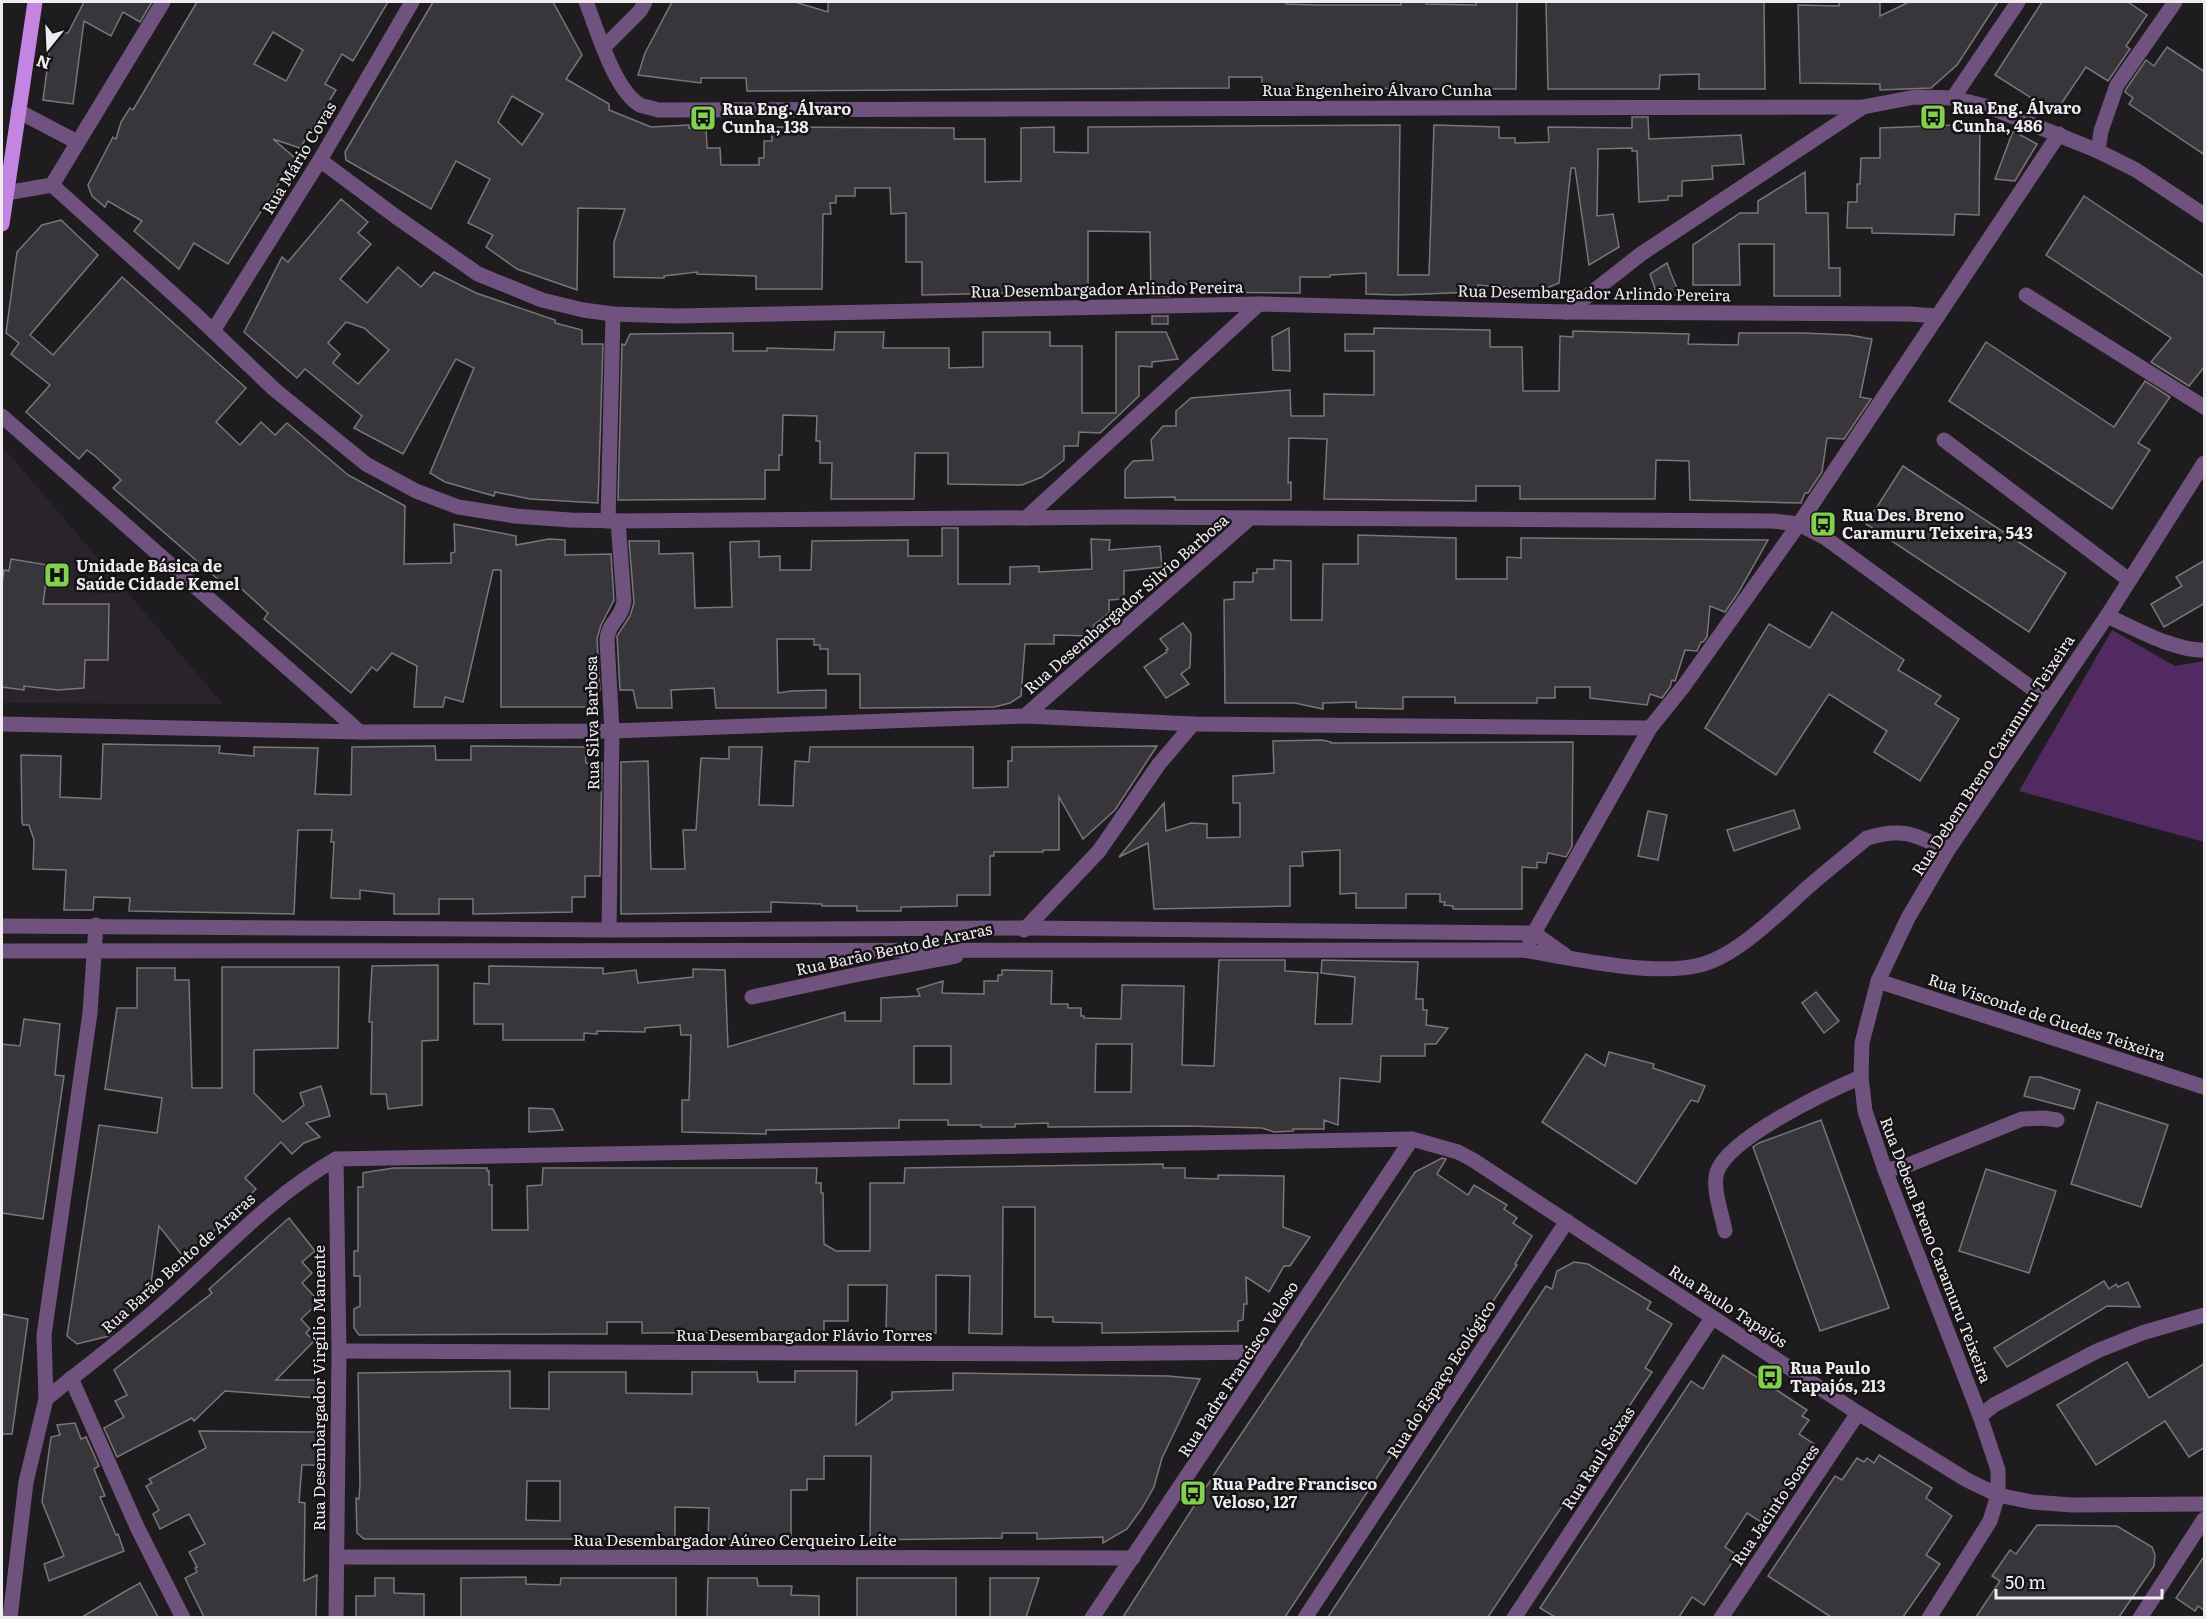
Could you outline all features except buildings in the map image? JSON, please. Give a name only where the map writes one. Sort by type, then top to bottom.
[{"type":"main road","points":[[2,224],[35,2]]},
{"type":"street","points":[[6,193],[52,185],[163,2]]},
{"type":"street","name":"Rua Mário Covas","points":[[213,331],[320,160],[412,2]]},
{"type":"street","name":"Rua Engenheiro Álvaro Cunha","points":[[586,2],[614,74],[626,92],[640,105],[658,110],[1863,107],[1915,97],[1953,98],[1989,107],[2098,151],[2136,170],[2205,215]]},
{"type":"street","points":[[604,47],[640,11],[645,2]]},
{"type":"street","points":[[1953,98],[2019,2]]},
{"type":"street","points":[[2098,151],[2101,131],[2117,85],[2175,2]]},
{"type":"street","points":[[1567,312],[1641,254],[1863,107]]},
{"type":"street","points":[[18,111],[77,142]]},
{"type":"street","points":[[1523,950],[1650,728],[1683,687],[1799,524],[2059,134]]},
{"type":"street","name":"Rua Desembargador Arlindo Pereira","points":[[320,160],[478,274],[542,300],[583,310],[613,314],[675,316],[1259,304],[1567,312],[1938,316]]},
{"type":"street","points":[[52,185],[275,390],[366,464],[416,491],[458,507],[515,516],[613,521],[1250,518],[1761,521],[1799,524],[1824,537],[1855,558],[2048,700]]},
{"type":"street","points":[[2026,295],[2205,407]]},
{"type":"street","points":[[1026,518],[1259,304]]},
{"type":"street","name":"Rua Silva Barbosa","points":[[609,930],[612,731],[608,633],[609,627],[621,614],[624,601],[613,521],[613,314]]},
{"type":"street","points":[[2,416],[360,732]]},
{"type":"street","points":[[1944,440],[2129,580]]},
{"type":"street","name":"Rua Debem Breno Caramuru Teixeira","points":[[1998,1495],[1998,1470],[1980,1416],[1864,1111],[1861,1077],[1862,1043],[1878,981],[1908,918],[1948,850],[2107,616],[2205,463]]},
{"type":"street","name":"Rua Desembargador Silvio Barbosa","points":[[1025,716],[1250,518]]},
{"type":"street","points":[[2107,616],[2176,645],[2192,650],[2205,650]]},
{"type":"street","points":[[2,724],[360,732],[612,731],[1025,716],[1193,724],[1650,728]]},
{"type":"street","name":"Rua Barão Bento de Araras","points":[[752,997],[864,972],[995,949],[1026,928],[1099,851],[1159,764],[1193,724]]},
{"type":"street","points":[[2,951],[1523,950],[1640,968],[1667,969],[1700,966],[1720,957],[1758,931],[1867,838],[1888,832],[1912,834],[1948,850]]},
{"type":"street","points":[[10,1617],[26,1482],[46,1398],[44,1335],[90,1012],[96,925]]},
{"type":"street","points":[[2,926],[609,930],[1026,928],[1534,933],[1570,958]]},
{"type":"street","name":"Rua Visconde de Guedes Teixeira","points":[[1878,981],[2205,1087]]},
{"type":"street","points":[[1725,1231],[1716,1182],[1722,1163],[1766,1125],[1797,1107],[1861,1077]]},
{"type":"street","points":[[1885,1170],[1906,1166],[2022,1119],[2057,1120]]},
{"type":"street","name":"Rua Paulo Tapajós","points":[[336,1159],[1412,1139],[1458,1152],[1858,1413],[1967,1480],[1998,1495],[2032,1502],[2072,1505],[2205,1504]]},
{"type":"street","name":"Rua Padre Francisco Veloso","points":[[1092,1617],[1412,1139]]},
{"type":"street","name":"Rua Barão Bento de Araras","points":[[46,1398],[160,1306],[283,1194],[311,1173],[336,1159]]},
{"type":"street","name":"Rua Desembargador Virgílio Manente","points":[[336,1159],[339,1351],[336,1617]]},
{"type":"street","name":"Rua do Espaço Ecológico","points":[[1305,1617],[1567,1221]]},
{"type":"street","points":[[1980,1416],[1994,1405],[2097,1351],[2142,1333],[2205,1315]]},
{"type":"street","name":"Rua Raul Seixas","points":[[1514,1617],[1712,1318]]},
{"type":"street","name":"Rua Desembargador Flávio Torres","points":[[339,1351],[1027,1354],[1270,1352]]},
{"type":"street","points":[[71,1378],[138,1530],[183,1617]]},
{"type":"street","name":"Rua Jacinto Soares","points":[[1721,1617],[1858,1413]]},
{"type":"street","points":[[1929,1617],[1980,1540],[1990,1521],[1998,1495]]},
{"type":"street","points":[[2140,1617],[2205,1519]]},
{"type":"street","name":"Rua Desembargador Aúreo Cerqueiro Leite","points":[[338,1557],[1133,1558]]},
{"type":"shaded area","name":"Unidade Básica de Saúde Cidade Kemel","points":[[2,446],[223,704],[2,703]]},
{"type":"shaded area","points":[[2112,630],[2175,666],[2204,661],[2204,842],[2019,791]]},
{"type":"place","name":"Rua Eng. Álvaro Cunha, 486","points":[[1933,117]]},
{"type":"place","name":"Rua Eng. Álvaro Cunha, 138","points":[[703,118]]},
{"type":"place","name":"Rua Des. Breno Caramuru Teixeira, 543","points":[[1823,524]]},
{"type":"place","name":"Unidade Básica de Saúde Cidade Kemel","points":[[57,575]]},
{"type":"place","name":"Rua Paulo Tapajós, 213","points":[[1770,1377]]},
{"type":"place","name":"Rua Padre Francisco Veloso, 127","points":[[1193,1493]]}]
